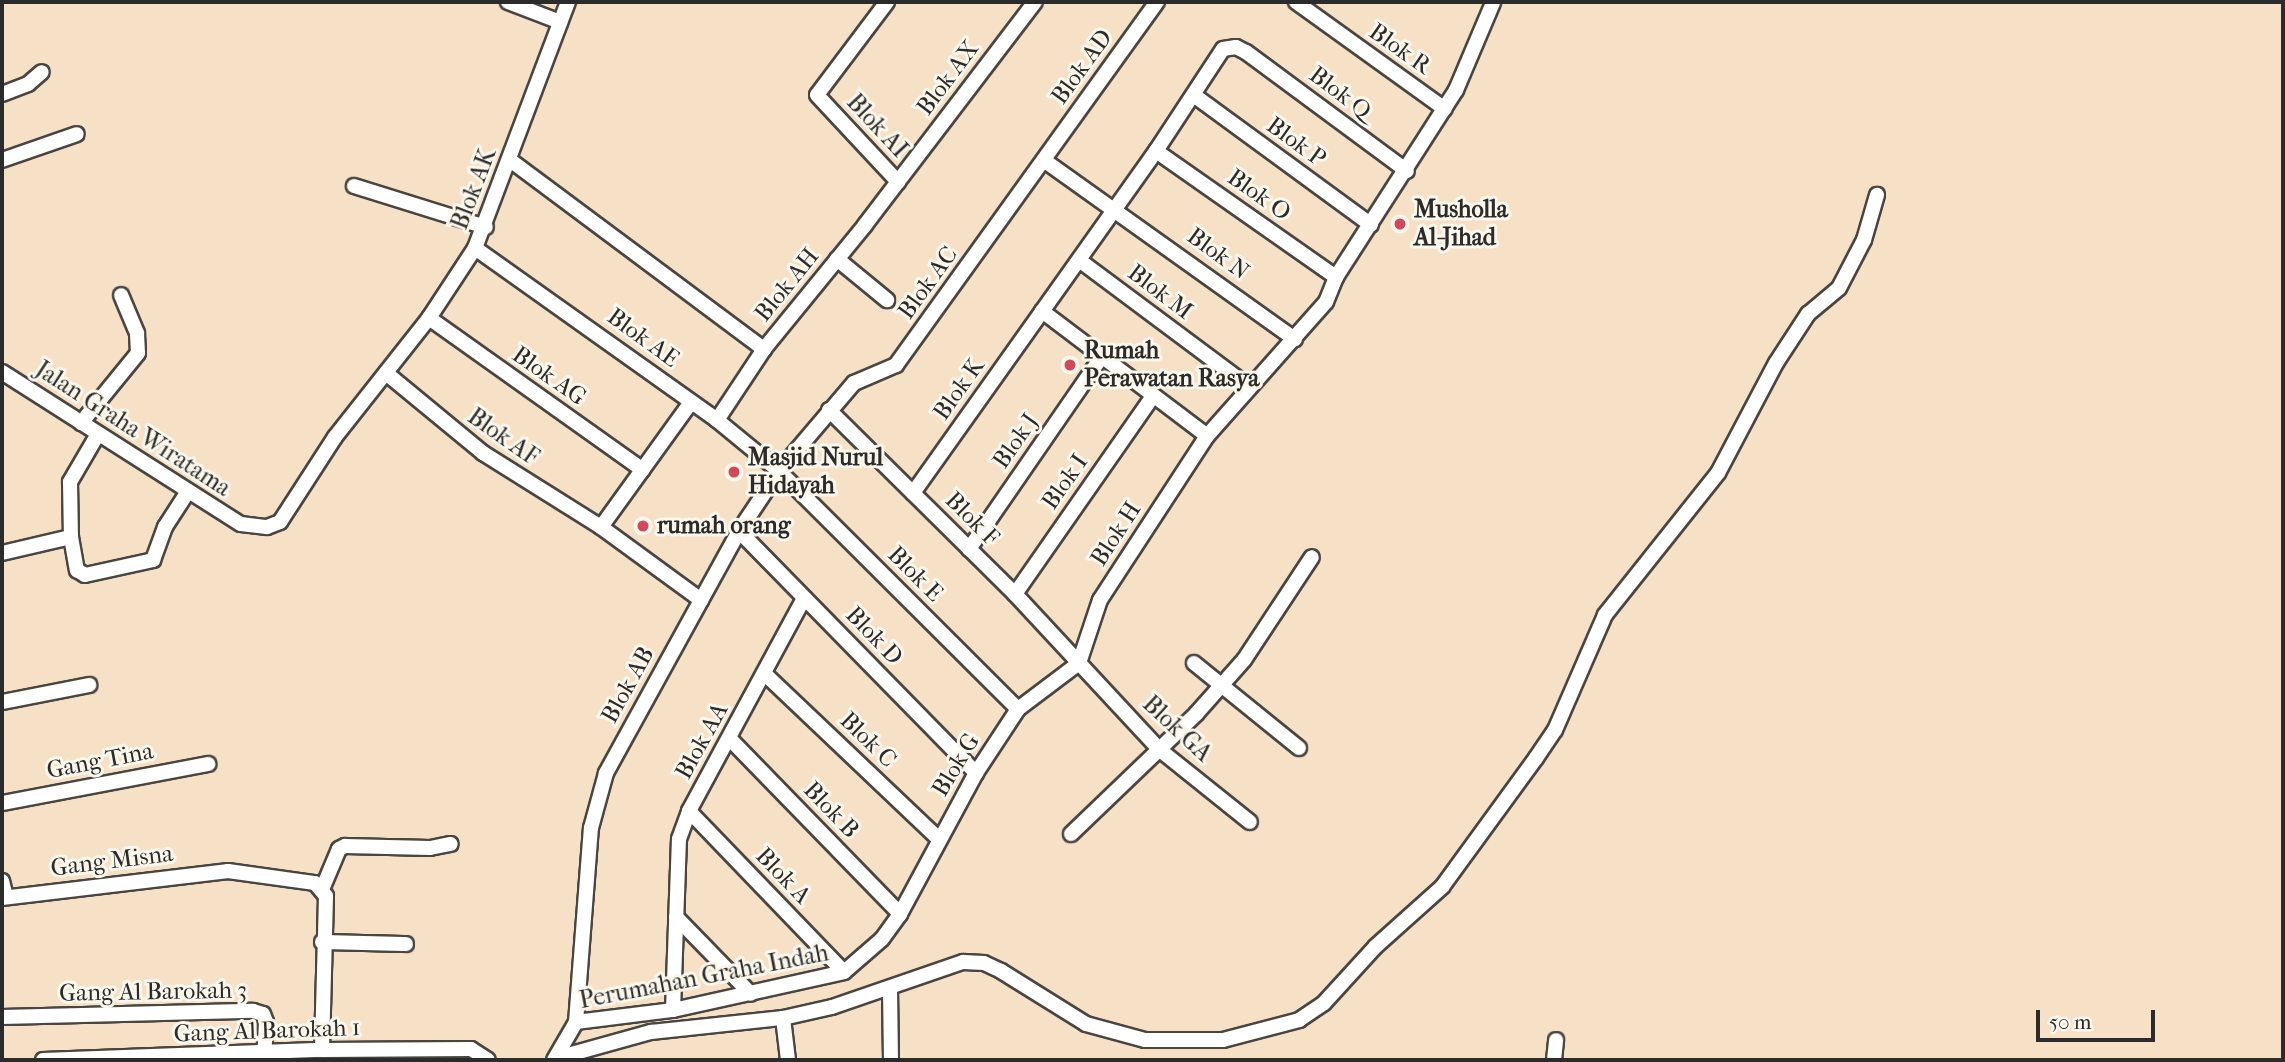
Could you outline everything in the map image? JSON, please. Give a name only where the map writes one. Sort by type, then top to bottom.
[{"type":"street","points":[[508,2],[560,22]]},
{"type":"street","name":"Blok AK","points":[[241,524],[267,527],[280,522],[335,437],[429,318],[475,248],[486,227],[568,2]]},
{"type":"street","name":"Blok AI","points":[[887,2],[817,95],[898,182]]},
{"type":"street","name":"Blok AX","points":[[898,182],[1035,2]]},
{"type":"street","name":"Blok AD","points":[[1045,161],[1157,2]]},
{"type":"street","name":"Blok R","points":[[1296,2],[1445,108]]},
{"type":"street","points":[[1042,312],[1100,359],[1207,436],[1248,386],[1295,339],[1326,302],[1336,277],[1407,171],[1445,108],[1493,3]]},
{"type":"street","name":"Blok K","points":[[913,493],[1079,260],[1114,206],[1195,96],[1223,49],[1236,47],[1246,52]]},
{"type":"street","name":"Blok Q","points":[[1246,52],[1407,171]]},
{"type":"street","points":[[2,94],[29,84],[42,72]]},
{"type":"street","name":"Blok P","points":[[1195,96],[1371,225]]},
{"type":"street","points":[[2,159],[77,134]]},
{"type":"street","name":"Blok O","points":[[1156,151],[1336,277]]},
{"type":"street","points":[[510,160],[764,349]]},
{"type":"street","name":"Blok N","points":[[1045,161],[1114,206],[1295,339]]},
{"type":"street","name":"Blok AC","points":[[829,410],[854,383],[896,365],[1045,161]]},
{"type":"street","name":"Blok AH","points":[[718,419],[764,349],[898,182]]},
{"type":"street","points":[[354,186],[486,227]]},
{"type":"street","points":[[556,1059],[651,1032],[783,1018],[890,989],[949,965],[984,963],[1086,1024],[1109,1032],[1182,1041],[1251,1035],[1298,1020],[1324,1003],[1376,946],[1443,888],[1555,730],[1605,615],[1718,473],[1808,314],[1839,288],[1864,240],[1877,195]]},
{"type":"street","name":"Blok AE","points":[[475,248],[718,419],[779,471]]},
{"type":"street","points":[[837,259],[887,300]]},
{"type":"street","name":"Blok M","points":[[1079,260],[1248,386]]},
{"type":"street","points":[[81,423],[138,354],[137,333],[121,295]]},
{"type":"street","name":"Blok AG","points":[[429,318],[643,470]]},
{"type":"street","name":"Blok J","points":[[969,549],[1100,359]]},
{"type":"street","name":"Jalan Graha Wiratama","points":[[2,372],[187,493],[241,524]]},
{"type":"street","name":"Blok AF","points":[[386,373],[482,453],[601,527],[701,600]]},
{"type":"street","name":"Blok I","points":[[1015,594],[1153,396]]},
{"type":"street","points":[[601,527],[691,402]]},
{"type":"street","name":"Blok AB","points":[[576,1021],[591,828],[606,773],[738,531],[779,471],[829,410]]},
{"type":"street","name":"Blok F","points":[[829,410],[1015,594],[1079,663]]},
{"type":"street","points":[[98,434],[71,482],[71,537],[77,570],[85,575],[153,560],[165,527],[187,493]]},
{"type":"street","name":"Blok H","points":[[1079,663],[1100,600],[1207,436]]},
{"type":"street","name":"Blok E","points":[[779,471],[1018,709]]},
{"type":"street","name":"Blok D","points":[[738,531],[976,773]]},
{"type":"street","points":[[2,553],[71,537]]},
{"type":"street","points":[[1070,834],[1160,750],[1220,687],[1271,625],[1312,557]]},
{"type":"street","name":"Blok AA","points":[[673,1010],[675,869],[689,811],[766,675],[804,598]]},
{"type":"street","name":"Blok G","points":[[900,914],[927,871],[939,839],[976,773],[1018,709],[1079,663]]},
{"type":"street","name":"Blok GA","points":[[1079,663],[1160,750],[1250,822]]},
{"type":"street","points":[[1194,663],[1220,687],[1299,748]]},
{"type":"street","name":"Blok C","points":[[766,675],[939,839]]},
{"type":"street","points":[[2,702],[89,685]]},
{"type":"street","name":"Blok B","points":[[730,739],[900,914]]},
{"type":"street","name":"Gang Tina","points":[[2,803],[208,764]]},
{"type":"street","name":"Blok A","points":[[689,811],[844,972]]},
{"type":"street","points":[[322,1050],[323,887],[338,849],[345,846],[430,848],[452,844]]},
{"type":"street","name":"Gang Misna","points":[[4,897],[228,871],[323,887]]},
{"type":"street","points":[[2,881],[4,897]]},
{"type":"street","name":"Perumahan Graha Indah","points":[[556,1059],[576,1021],[673,1010],[844,972],[883,939],[900,914]]},
{"type":"street","points":[[676,917],[751,994]]},
{"type":"street","points":[[322,942],[406,944]]},
{"type":"street","points":[[890,989],[891,1060]]},
{"type":"street","name":"Gang Al Barokah 3","points":[[2,1017],[253,1011],[263,1014],[266,1022],[264,1055]]},
{"type":"street","points":[[783,1018],[788,1060]]},
{"type":"street","points":[[1554,1060],[1556,1040]]},
{"type":"street","name":"Gang Al Barokah 1","points":[[44,1060],[264,1055],[322,1050],[471,1049],[488,1060]]},
{"type":"place","name":"Musholla Al-Jihad","points":[[1400,224]]},
{"type":"place","name":"Rumah Perawatan Rasya","points":[[1070,365]]},
{"type":"place","name":"Masjid Nurul Hidayah","points":[[734,472]]},
{"type":"place","name":"rumah orang","points":[[643,526]]}]
